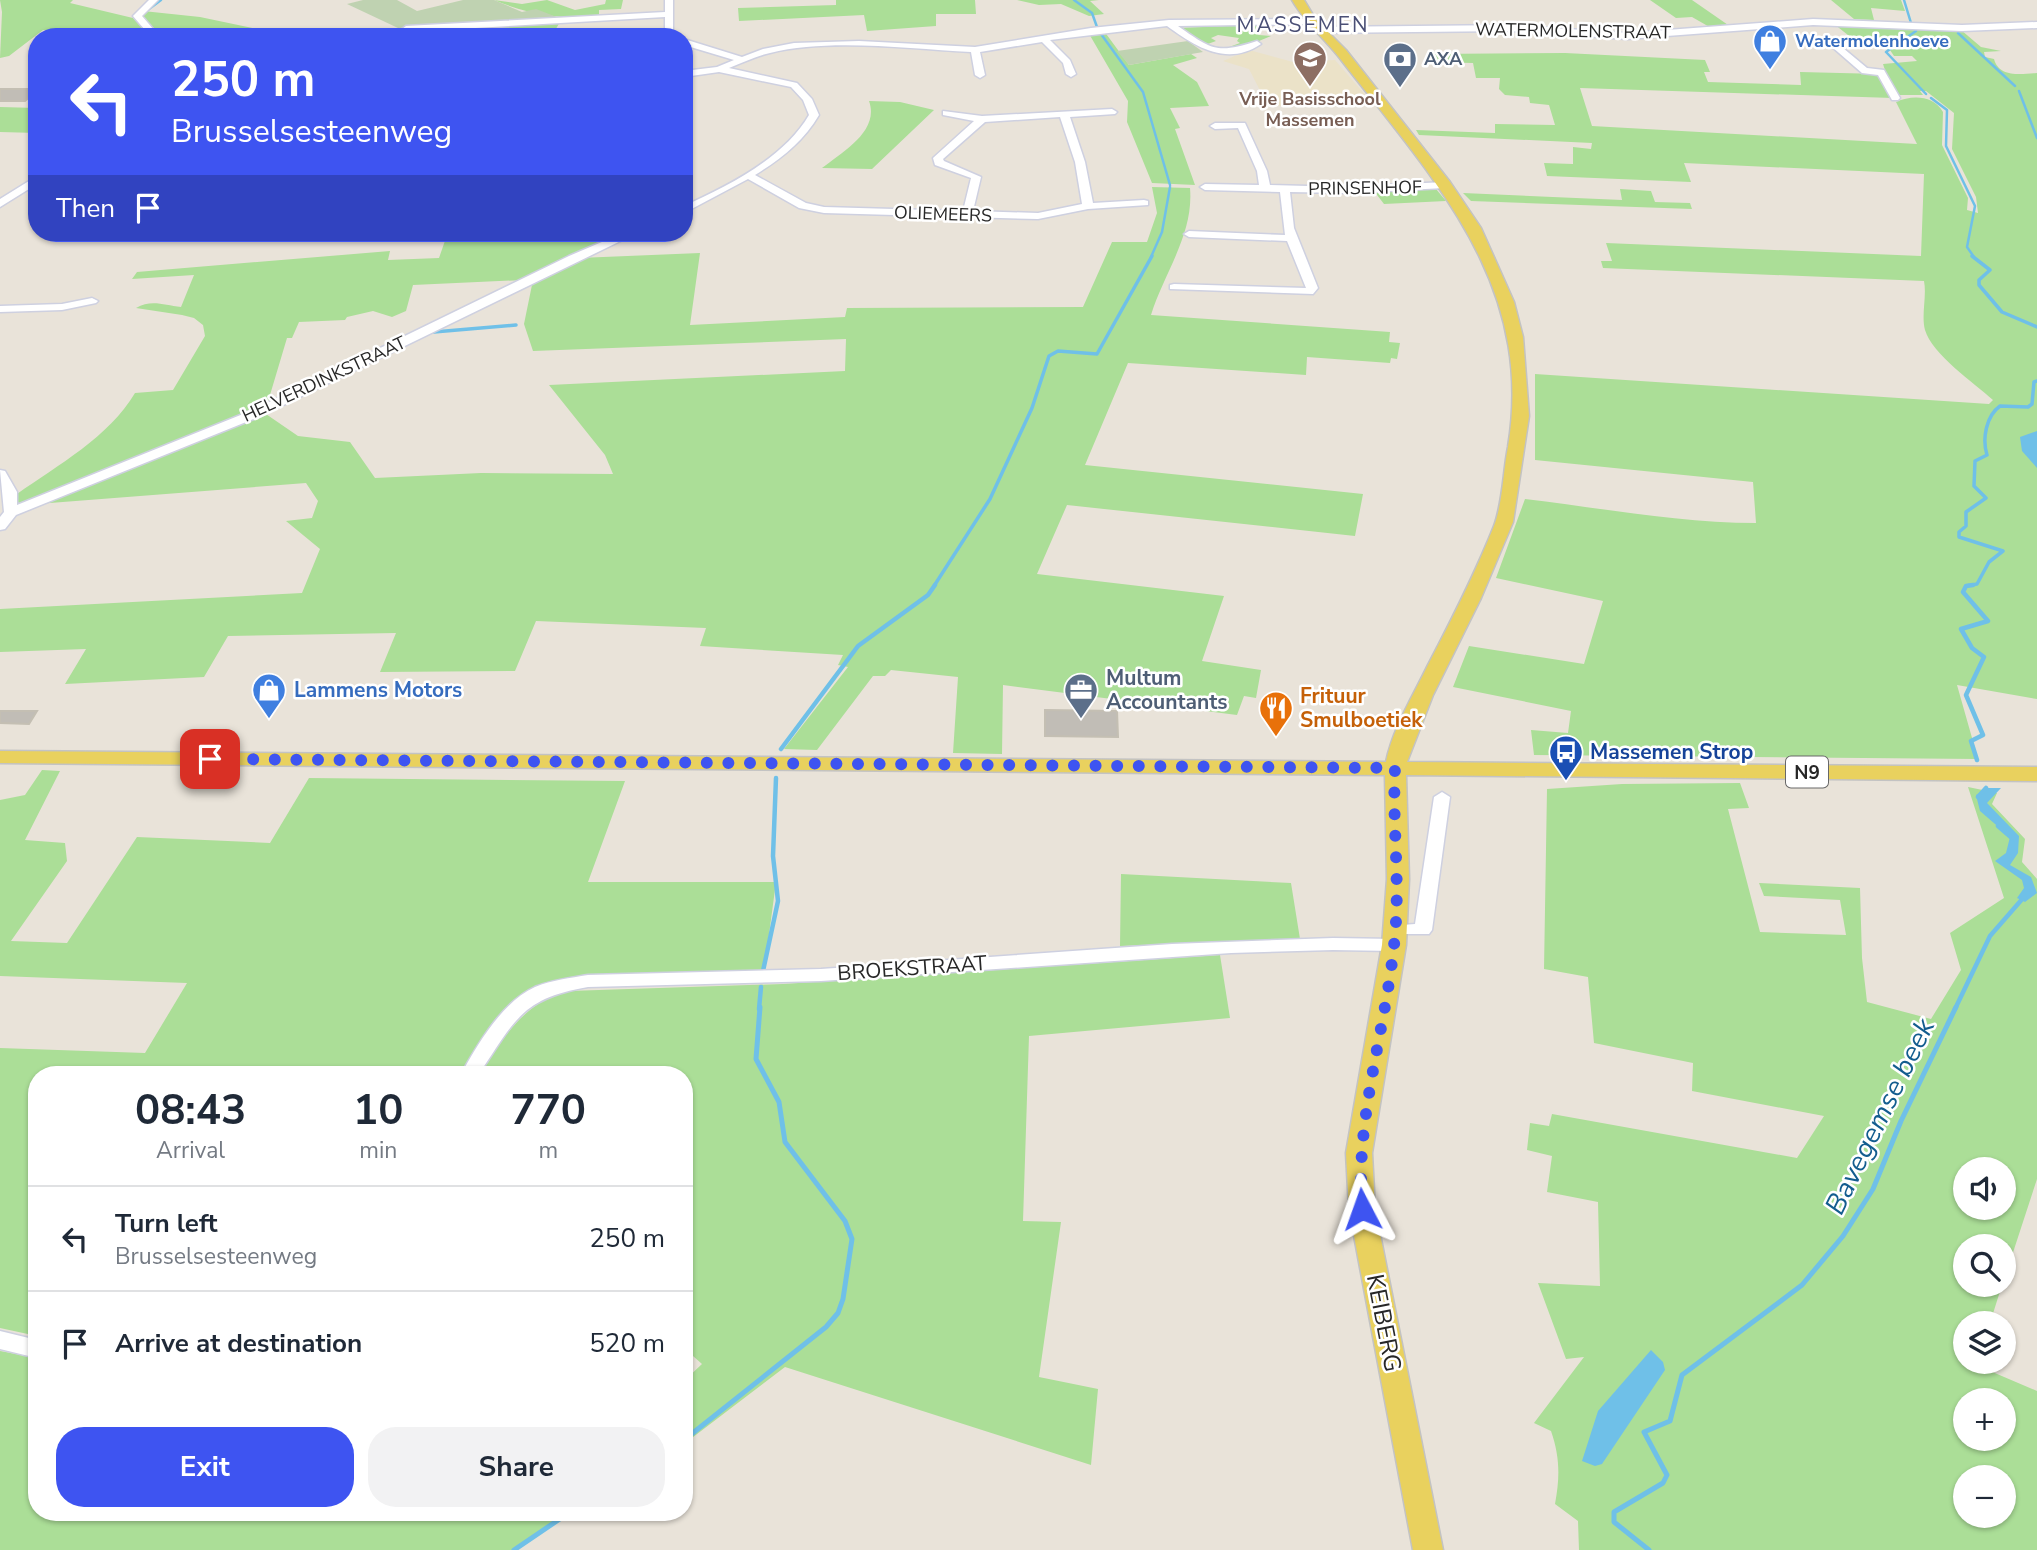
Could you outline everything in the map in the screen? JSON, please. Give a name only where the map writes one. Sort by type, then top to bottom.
[{"type":"main road","name":"KEIBERG","points":[[1298,0],[1315,26],[1342,53],[1475,228],[1506,302],[1515,337],[1521,416],[1504,522],[1472,598],[1399,749],[1395,768],[1398,879],[1395,938],[1362,1133],[1359,1182],[1362,1209],[1428,1550]]},
{"type":"main road","name":"N9","points":[[0,757],[2037,774]]},
{"type":"street","points":[[148,28],[136,14],[153,0]]},
{"type":"street","points":[[669,28],[670,0]]},
{"type":"street","points":[[424,28],[669,14]]},
{"type":"street","points":[[1828,22],[1855,44],[1835,46],[1864,71],[1881,72],[1895,97]]},
{"type":"street","name":"WATERMOLENSTRAAT","points":[[719,69],[766,51],[794,46],[859,44],[975,50],[1091,31],[1169,23],[1511,29],[1656,36],[1828,22],[1962,28],[2037,25]]},
{"type":"street","points":[[1169,23],[1209,51],[1225,54],[1257,44]]},
{"type":"street","points":[[1045,40],[1067,62],[1071,74]]},
{"type":"street","points":[[693,45],[742,60]]},
{"type":"street","points":[[975,50],[980,75]]},
{"type":"street","points":[[693,73],[719,69],[794,85],[807,99],[814,115],[806,128],[748,175],[725,192],[693,206]]},
{"type":"street","points":[[946,113],[982,119],[1112,112]]},
{"type":"street","points":[[1064,114],[1080,162],[1088,206]]},
{"type":"street","points":[[967,215],[976,177],[945,167],[939,163],[938,158],[982,119]]},
{"type":"street","points":[[1215,126],[1242,125],[1262,171],[1265,188]]},
{"type":"street","name":"OLIEMEERS","points":[[748,175],[803,206],[824,210],[1052,215],[1088,206],[1144,203]]},
{"type":"street","points":[[0,204],[28,185]]},
{"type":"street","name":"PRINSENHOF","points":[[1205,187],[1346,190],[1445,186]]},
{"type":"street","name":"PRINSENHOF","points":[[1174,287],[1309,292],[1312,288],[1290,238],[1284,214],[1285,189]]},
{"type":"street","points":[[1189,234],[1290,238]]},
{"type":"street","name":"HELVERDINKSTRAAT","points":[[11,512],[257,413],[612,242]]},
{"type":"street","points":[[0,309],[62,307],[92,301]]},
{"type":"street","points":[[0,474],[10,492],[11,512],[0,526]]},
{"type":"street","points":[[1395,938],[1423,930],[1441,797]]},
{"type":"street","name":"BROEKSTRAAT","points":[[476,1066],[526,1001],[542,991],[577,983],[774,978],[1136,951],[1352,943],[1395,938]]},
{"type":"street","points":[[0,1340],[28,1347]]},
{"type":"shaded area","name":"Vrije Basisschool Massemen","points":[[1249,50],[1293,62],[1335,60],[1374,105],[1268,106],[1249,69],[1223,61]]},
{"type":"green space","points":[[0,0],[73,0],[70,3],[133,18],[143,28],[28,28],[28,41],[9,56],[0,58]]},
{"type":"green space","points":[[363,0],[397,0],[417,11],[463,0],[494,0],[522,12],[536,9],[562,19],[398,28],[347,4]]},
{"type":"green space","points":[[494,0],[522,4],[547,0],[575,10],[605,4],[606,0],[623,0],[621,9],[599,10],[599,17],[585,17],[533,12]]},
{"type":"green space","points":[[836,0],[975,0],[976,14],[936,14],[936,26],[867,31],[864,15],[739,21],[738,8],[836,5]]},
{"type":"green space","points":[[1017,0],[1099,0],[1090,1],[1104,14],[1089,16],[1061,4],[1039,5]]},
{"type":"green space","points":[[1650,0],[1692,0],[1731,27],[1713,29],[1692,17],[1676,18]]},
{"type":"green space","points":[[1831,0],[1901,0],[1905,11],[1871,8],[1874,20],[1854,19]]},
{"type":"green space","points":[[143,11],[200,17],[253,28],[153,28],[140,15]]},
{"type":"green space","points":[[560,22],[556,28],[496,28],[498,25]]},
{"type":"green space","points":[[1834,24],[1961,30],[1981,47],[2001,51],[1984,52],[1985,57],[1994,59],[2006,72],[2037,73],[2037,699],[1957,685],[1978,759],[1534,755],[1531,730],[1568,733],[1571,711],[1453,687],[1469,646],[1584,664],[1603,601],[1496,578],[1525,499],[1669,518],[1756,523],[1753,482],[1535,460],[1535,374],[1989,404],[1993,400],[1945,358],[1929,339],[1924,324],[1924,281],[1603,268],[1601,261],[1612,261],[1606,243],[1921,256],[1924,174],[1684,163],[1691,182],[1547,176],[1544,163],[1573,164],[1573,147],[1591,149],[1592,143],[1419,135],[1416,130],[1495,133],[1495,124],[1555,125],[1549,105],[1530,103],[1529,97],[1505,95],[1499,89],[1500,78],[1476,78],[1473,63],[1432,62],[1428,54],[1565,53],[1705,60],[1710,72],[1704,72],[1708,82],[1801,85],[1800,72],[1880,74],[1893,98],[1580,88],[1592,126],[1917,144],[1896,102],[1922,98],[1934,102],[1943,112],[1942,145],[1968,198],[1967,210],[1978,213],[1976,197],[1952,149],[1954,113],[1926,91],[1920,91],[1923,95],[1898,95],[1890,86],[1883,64],[1917,61],[1912,56],[1894,56],[1890,50],[1883,48],[1878,38],[1853,39]]},
{"type":"green space","points":[[1254,25],[1262,29],[1254,30],[1259,35],[1271,36],[1230,53],[1221,50],[1240,43],[1237,41],[1239,38],[1218,35],[1211,38],[1216,41],[1205,45],[1177,28]]},
{"type":"green space","points":[[1104,31],[1129,65],[1191,54],[1197,58],[1173,65],[1197,82],[1209,106],[1170,108],[1180,128],[1175,129],[1195,185],[1152,183],[1127,122],[1128,101],[1088,32]]},
{"type":"green space","points":[[1188,41],[1203,52],[1129,65],[1117,51]]},
{"type":"green space","points":[[869,101],[900,102],[934,110],[872,169],[822,168],[849,148],[864,131],[871,112]]},
{"type":"green space","points":[[0,107],[28,108],[28,133],[0,132]]},
{"type":"green space","points":[[1152,187],[1190,188],[1190,205],[1183,237],[1151,315],[1390,332],[1389,342],[1400,343],[1397,359],[1391,358],[1390,363],[1307,357],[1306,375],[1128,363],[1085,465],[1363,494],[1355,536],[1067,505],[1037,574],[1224,596],[1202,661],[1261,670],[1256,698],[1244,696],[1237,715],[1003,685],[1002,754],[953,753],[958,677],[891,670],[885,676],[873,676],[817,750],[784,749],[848,667],[838,665],[843,655],[700,646],[706,628],[536,621],[515,671],[380,672],[396,633],[228,636],[204,677],[65,684],[86,649],[0,652],[0,609],[302,593],[320,549],[286,521],[312,518],[318,501],[306,483],[37,504],[263,412],[298,436],[350,442],[375,478],[481,473],[613,474],[605,455],[549,385],[845,371],[846,339],[533,351],[524,324],[533,280],[579,258],[700,253],[690,325],[845,317],[847,308],[1083,307],[1112,242],[1147,242],[1157,213]]},
{"type":"green space","points":[[1436,189],[1446,201],[1384,204],[1374,191]]},
{"type":"green space","points":[[1620,189],[1651,191],[1655,202],[1690,203],[1692,209],[1471,201],[1463,193],[1622,200]]},
{"type":"green space","points":[[445,242],[606,242],[523,280],[413,285],[406,311],[392,317],[373,311],[347,317],[345,320],[299,322],[292,338],[287,338],[267,405],[17,504],[17,494],[97,437],[124,409],[135,393],[173,390],[205,336],[203,325],[194,318],[136,308],[152,303],[181,307],[194,275],[132,279],[137,272],[390,251],[388,260],[439,258]]},
{"type":"green space","points":[[42,770],[60,771],[25,840],[65,843],[67,861],[11,941],[67,943],[137,837],[270,843],[309,778],[625,781],[588,882],[776,882],[764,972],[535,987],[514,1000],[466,1066],[28,1066],[28,1334],[0,1328],[0,1048],[145,1053],[187,983],[0,976],[0,800],[25,795]]},
{"type":"green space","points":[[1740,783],[1749,808],[1728,809],[1760,932],[1846,935],[1840,900],[1764,896],[1759,883],[1860,888],[1862,958],[1867,1002],[1931,1019],[1961,970],[1950,933],[2004,898],[1968,787],[1997,793],[1992,804],[2025,839],[2022,862],[2037,879],[2037,1179],[2016,1243],[2016,1234],[1953,1234],[1953,1297],[1998,1297],[1994,1311],[1953,1311],[1953,1374],[1997,1374],[2037,1391],[2037,1550],[1579,1550],[1578,1521],[1555,1504],[1558,1467],[1551,1431],[1534,1423],[1584,1357],[1566,1359],[1538,1283],[1600,1286],[1598,1202],[1547,1192],[1552,1156],[1527,1150],[1530,1123],[1549,1126],[1552,1114],[1797,1158],[1824,1116],[1692,1091],[1693,1063],[1594,1043],[1588,977],[1544,969],[1547,789],[1622,784]]},
{"type":"green space","points":[[1121,874],[1291,883],[1300,939],[1120,946]]},
{"type":"green space","points":[[1220,955],[1230,1018],[1029,1036],[1023,1221],[1061,1222],[1039,1377],[1098,1389],[1091,1465],[785,1367],[693,1437],[693,1372],[702,1364],[693,1356],[693,1066],[484,1066],[527,1012],[553,996],[569,991],[783,984]]},
{"type":"green space","points":[[0,1351],[28,1356],[28,1521],[559,1521],[517,1550],[0,1550]]},
{"type":"water","points":[[2037,431],[2037,468],[2022,451],[2020,437]]},
{"type":"water","points":[[1987,788],[2001,788],[1987,803],[2019,836],[2018,853],[2010,865],[2031,877],[2037,893],[2025,902],[2017,898],[2024,888],[2022,880],[1995,861],[2006,853],[2010,837],[1980,811],[1976,795]]},
{"type":"water","points":[[1651,1350],[1663,1362],[1665,1370],[1602,1464],[1595,1466],[1582,1461],[1598,1411]]},
{"type":"building","points":[[0,89],[28,89],[28,98],[25,101],[0,101]]},
{"type":"building","name":"Multum Accountants","points":[[1045,710],[1117,711],[1118,737],[1045,736]]},
{"type":"building","points":[[0,711],[37,711],[29,724],[0,723]]},
{"type":"waterway","points":[[145,12],[161,0]]},
{"type":"waterway","points":[[1074,0],[1092,13],[1097,27]]},
{"type":"waterway","points":[[1904,0],[1911,23]]},
{"type":"waterway","points":[[1915,28],[1916,31],[1886,52],[1926,94]]},
{"type":"waterway","points":[[1958,33],[2015,86]]},
{"type":"waterway","points":[[1101,34],[1143,92],[1170,185]]},
{"type":"waterway","points":[[2019,91],[2037,138]]},
{"type":"waterway","points":[[1931,98],[1947,110],[1946,146],[1975,206],[1967,247],[1974,257]]},
{"type":"waterway","points":[[1151,257],[1162,232],[1170,187]]},
{"type":"waterway","points":[[934,586],[990,499],[1032,408],[1049,356],[1058,351],[1097,354],[1152,256]]},
{"type":"waterway","points":[[1972,256],[1990,270],[1979,280],[1979,285],[2002,312],[2037,327]]},
{"type":"waterway","points":[[434,332],[516,325]]},
{"type":"waterway","name":"Bavegemse beek","points":[[1966,586],[1977,584],[1989,562],[2003,551],[1959,537],[1959,532],[1966,526],[1966,512],[1986,498],[1974,486],[1975,461],[1987,455],[1985,435],[1988,422],[2000,406],[2028,407],[2032,404],[2034,382],[2037,381]]},
{"type":"waterway","points":[[781,749],[858,646],[928,595],[935,585]]},
{"type":"waterway","name":"Bavegemse beek","points":[[1966,586],[1973,585]]},
{"type":"waterway","name":"Bavegemse beek","points":[[1966,586],[1963,592],[1988,621],[1961,629],[1972,648],[1984,657],[1966,695],[1983,735],[1971,741],[1977,760]]},
{"type":"waterway","points":[[763,971],[778,901],[773,856],[776,778]]},
{"type":"waterway","name":"Bavegemse beek","points":[[1978,797],[1986,788]]},
{"type":"waterway","name":"Bavegemse beek","points":[[1998,826],[2013,839]]},
{"type":"waterway","name":"Bavegemse beek","points":[[1955,1009],[1990,936],[2024,897]]},
{"type":"waterway","points":[[759,1009],[761,987]]},
{"type":"waterway","points":[[693,1433],[826,1327],[838,1313],[843,1299],[852,1239],[845,1221],[785,1142],[779,1102],[756,1059],[760,1007]]},
{"type":"waterway","name":"Bavegemse beek","points":[[1649,1550],[1614,1522],[1614,1512],[1663,1483],[1667,1475],[1644,1432],[1670,1421],[1682,1375],[1802,1285],[1843,1236],[1873,1189],[1901,1121],[1956,1007]]},
{"type":"waterway","points":[[514,1550],[557,1521]]},
{"type":"place","name":"Watermolenhoeve","points":[[1770,71]]},
{"type":"place","name":"Vrije Basisschool Massemen","points":[[1310,88]]},
{"type":"place","name":"AXA","points":[[1400,89]]},
{"type":"place","name":"Lammens Motors","points":[[269,720]]},
{"type":"place","name":"Multum Accountants","points":[[1081,720]]},
{"type":"place","name":"Frituur Smulboetiek","points":[[1276,738]]},
{"type":"place","name":"Massemen Strop","points":[[1566,782]]},
{"type":"district","name":"MASSEMEN","points":[[1303,25]]},
{"type":"route","points":[[210,759],[1395,768],[1398,879],[1394,945],[1359,1153],[1362,1209]]}]
